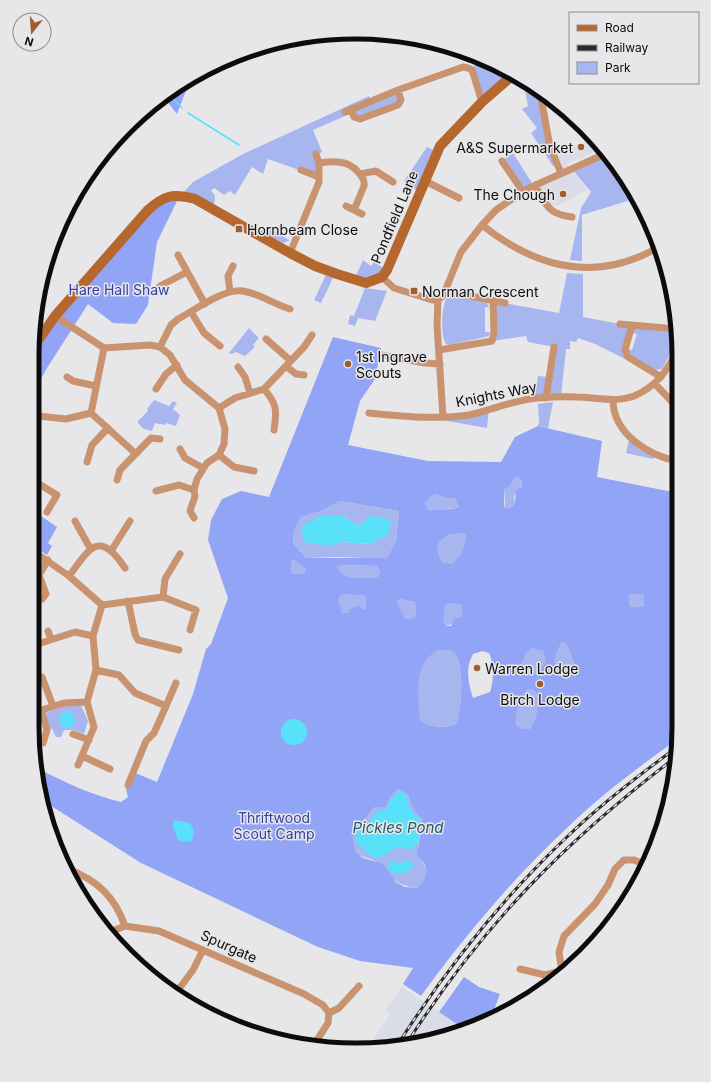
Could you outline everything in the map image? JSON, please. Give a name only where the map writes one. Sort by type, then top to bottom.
[{"type":"street","points":[[398,90],[401,100],[398,105],[360,119],[354,117],[348,111],[398,90],[463,67],[471,68],[482,102]]},
{"type":"street","name":"Pondfield Lane","points":[[55,316],[157,201],[169,196],[180,195],[195,200],[315,266],[360,283],[372,282],[382,277],[387,270],[440,146],[482,102],[509,79]]},
{"type":"street","points":[[541,99],[550,147],[561,173]]},
{"type":"street","points":[[290,253],[317,187],[320,163],[316,154]]},
{"type":"street","points":[[382,277],[394,288],[432,300],[438,300],[444,296],[461,252],[496,210],[535,185],[601,156]]},
{"type":"street","points":[[502,161],[522,192]]},
{"type":"street","points":[[320,163],[345,162],[350,164],[360,174],[365,182],[354,210]]},
{"type":"street","points":[[301,170],[319,178]]},
{"type":"street","points":[[360,174],[376,171],[393,182]]},
{"type":"street","points":[[424,181],[458,198]]},
{"type":"street","points":[[535,185],[548,208],[561,215],[572,217]]},
{"type":"street","points":[[346,206],[362,214]]},
{"type":"street","points":[[482,225],[517,250],[535,258],[582,268],[614,264],[636,258],[653,250]]},
{"type":"street","points":[[178,255],[205,304]]},
{"type":"street","points":[[230,292],[228,276],[233,266]]},
{"type":"street","points":[[160,286],[187,272]]},
{"type":"street","points":[[160,347],[171,325],[205,304],[230,292],[243,291],[267,298],[290,309]]},
{"type":"street","points":[[445,291],[505,303]]},
{"type":"street","points":[[438,300],[437,325],[443,417]]},
{"type":"street","points":[[439,350],[492,341],[494,333],[493,301]]},
{"type":"street","points":[[192,312],[204,333],[220,346]]},
{"type":"street","points":[[40,338],[55,316],[104,348],[150,345],[160,347],[165,350],[177,365],[185,380],[219,408],[226,437],[219,455],[203,468],[194,490],[195,496],[190,511],[194,518]]},
{"type":"street","points":[[620,324],[670,328]]},
{"type":"street","points":[[632,325],[625,350],[628,357],[662,377]]},
{"type":"street","points":[[219,408],[235,398],[264,389],[312,335]]},
{"type":"street","points":[[266,339],[296,374],[304,375]]},
{"type":"street","points":[[546,398],[554,347]]},
{"type":"street","points":[[91,413],[104,348]]},
{"type":"street","points":[[381,355],[425,363],[440,364]]},
{"type":"street","name":"Knights Way","points":[[369,413],[424,418],[443,417],[469,414],[523,400],[576,397],[613,400],[632,396],[654,384],[662,377],[672,359]]},
{"type":"street","points":[[156,389],[166,374],[177,365]]},
{"type":"street","points":[[238,367],[245,377],[250,393]]},
{"type":"street","points":[[67,376],[73,381],[96,386]]},
{"type":"street","points":[[654,384],[672,402]]},
{"type":"street","points":[[264,389],[274,401],[276,415],[274,430]]},
{"type":"street","points":[[613,400],[616,417],[634,441],[657,456],[672,460]]},
{"type":"street","points":[[39,416],[66,419],[91,413]]},
{"type":"street","points":[[91,413],[136,454]]},
{"type":"street","points":[[87,462],[92,445],[108,428]]},
{"type":"street","points":[[117,480],[120,470],[150,438],[160,439]]},
{"type":"street","points":[[180,449],[185,458],[203,468]]},
{"type":"street","points":[[219,455],[234,467],[254,471]]},
{"type":"street","points":[[39,484],[57,495],[47,512]]},
{"type":"street","points":[[156,491],[179,485],[194,490]]},
{"type":"street","points":[[75,521],[90,548]]},
{"type":"street","points":[[111,551],[130,521]]},
{"type":"street","points":[[69,576],[90,548],[104,547],[115,553],[125,568]]},
{"type":"street","points":[[163,597],[165,579],[180,554]]},
{"type":"street","points":[[39,555],[69,576],[102,605]]},
{"type":"street","points":[[42,599],[46,594],[39,576],[48,560]]},
{"type":"street","points":[[102,605],[163,597],[196,610],[190,630]]},
{"type":"street","points":[[128,601],[135,634],[138,640],[179,650]]},
{"type":"street","points":[[78,765],[94,727],[87,702],[96,670],[93,636],[102,605]]},
{"type":"street","points":[[48,631],[51,639]]},
{"type":"street","points":[[39,644],[75,632],[93,636]]},
{"type":"street","points":[[96,670],[119,676],[135,693],[166,706]]},
{"type":"street","points":[[42,677],[53,706]]},
{"type":"street","points":[[128,784],[146,741],[154,733],[176,683]]},
{"type":"street","points":[[43,743],[47,730],[41,710],[64,703],[87,702]]},
{"type":"street","points":[[73,734],[89,740]]},
{"type":"street","points":[[82,756],[110,768]]},
{"type":"street","points":[[561,966],[559,952],[564,936],[595,904],[608,885],[615,869],[624,860],[634,860],[641,862]]},
{"type":"street","points":[[75,873],[98,884],[116,906],[125,926],[114,930]]},
{"type":"street","name":"Spurgate","points":[[125,926],[159,931],[304,994],[323,1005],[329,1013]]},
{"type":"street","points":[[179,989],[193,970],[203,950]]},
{"type":"street","points":[[520,969],[545,976],[552,974]]},
{"type":"street","points":[[317,1040],[328,1023],[329,1013],[339,1008],[359,986]]},
{"type":"shaded area","points":[[587,141],[596,151],[567,164],[587,190],[559,205],[550,206],[540,191],[542,187],[563,177],[557,156],[558,153]]},
{"type":"shaded area","points":[[402,987],[458,1025],[417,1037],[371,1042],[390,1015],[385,1010]]},
{"type":"green space","points":[[478,64],[509,79],[482,102],[472,70],[475,65]]},
{"type":"green space","points":[[187,87],[177,114],[167,101]]},
{"type":"green space","points":[[525,88],[542,100],[556,164],[553,166],[531,133],[537,128],[522,109],[528,106]]},
{"type":"green space","points":[[398,90],[401,100],[360,119],[352,113],[313,130],[322,152],[317,155],[319,177],[268,159],[263,174],[252,167],[235,195],[230,191],[224,195],[214,188],[211,191],[215,195],[214,206],[184,192],[193,182],[243,154],[369,96],[371,101]]},
{"type":"green space","points":[[427,147],[437,152],[420,193],[404,181]]},
{"type":"green space","points":[[513,153],[532,183],[521,189],[502,161]]},
{"type":"green space","points":[[601,156],[631,200],[582,215],[582,261],[570,260],[581,208],[591,192],[571,168]]},
{"type":"green space","name":"Hare Hall Shaw","points":[[180,195],[157,242],[148,305],[136,324],[113,323],[88,304],[39,382],[40,339],[147,211]]},
{"type":"green space","points":[[268,227],[289,241],[283,243],[264,233]]},
{"type":"green space","points":[[363,260],[371,266],[374,262],[387,270],[385,274],[354,280]]},
{"type":"green space","points":[[567,273],[583,274],[583,317],[620,324],[628,328],[626,357],[625,359],[595,344],[578,338],[576,342],[570,341],[570,349],[566,349],[561,397],[535,395],[538,376],[549,377],[554,347],[528,342],[526,336],[492,341],[493,301],[559,313]]},
{"type":"green space","points":[[326,275],[333,278],[321,303],[314,300]]},
{"type":"green space","points":[[365,288],[387,291],[375,321],[358,318],[355,326],[348,324],[350,315],[354,316]]},
{"type":"green space","points":[[449,295],[487,303],[489,308],[485,307],[485,332],[490,332],[489,336],[449,345],[446,344],[443,334],[442,319],[444,304]]},
{"type":"green space","points":[[249,328],[259,338],[253,345],[255,347],[245,356],[236,352],[231,354],[229,353]]},
{"type":"green space","points":[[634,328],[671,332],[671,353],[662,369],[655,370],[630,357],[628,349],[632,350],[637,334],[633,333]]},
{"type":"green space","name":"Thriftwood Scout Camp","points":[[333,337],[381,348],[375,379],[360,401],[348,445],[428,461],[501,462],[515,437],[538,426],[602,441],[597,477],[672,492],[671,744],[634,771],[581,815],[528,866],[490,908],[421,996],[403,984],[413,968],[360,961],[318,947],[141,863],[49,805],[42,771],[79,788],[121,802],[128,797],[126,789],[133,772],[157,782],[193,694],[206,649],[211,644],[228,598],[208,540],[211,520],[222,499],[241,491],[269,497]],"holes":[[[516,477],[520,478],[522,487],[516,490],[515,503],[509,508],[504,508],[504,489],[509,487]],[[435,494],[446,498],[454,498],[459,507],[429,510],[425,504],[430,497]],[[340,501],[399,511],[396,541],[386,559],[306,558],[293,543],[294,531],[301,517],[321,511]],[[460,533],[466,535],[465,544],[462,551],[452,564],[442,563],[437,550],[439,542],[448,535]],[[293,559],[306,570],[305,573],[292,574],[291,564]],[[343,565],[377,566],[380,571],[378,577],[361,578],[350,577],[340,572],[337,567]],[[346,594],[366,596],[366,608],[363,609],[358,606],[352,608],[349,612],[344,613],[342,612],[339,602],[340,596]],[[629,594],[644,594],[644,607],[629,607]],[[399,599],[415,602],[416,615],[414,618],[405,619],[397,603]],[[453,603],[462,605],[462,617],[455,618],[451,626],[447,626],[443,622],[445,605]],[[563,642],[568,646],[575,667],[575,670],[568,676],[562,675],[556,668],[555,662],[557,651]],[[533,648],[543,651],[546,662],[540,672],[534,674],[526,673],[521,665],[526,652]],[[439,650],[450,651],[456,655],[459,661],[461,678],[460,709],[456,724],[447,726],[432,726],[423,723],[420,720],[418,690],[421,671],[425,663]],[[482,651],[489,653],[493,672],[490,692],[473,698],[468,676],[470,660],[473,654]],[[528,689],[531,689],[536,693],[537,711],[530,729],[523,729],[516,725],[517,711],[520,701]],[[398,789],[408,794],[413,809],[422,819],[417,856],[426,867],[426,876],[417,888],[405,887],[396,882],[383,864],[363,858],[356,852],[353,841],[354,830],[375,807],[386,807],[390,797]]]},
{"type":"green space","points":[[154,400],[169,406],[173,401],[177,403],[173,409],[180,415],[176,426],[166,423],[165,425],[155,423],[152,431],[144,429],[138,423],[138,421],[148,411],[147,409]]},
{"type":"green space","points":[[553,402],[548,428],[538,426],[538,404]]},
{"type":"green space","points":[[489,409],[487,428],[447,421],[446,417]]},
{"type":"green space","points":[[629,440],[640,450],[654,457],[653,459],[626,453]]},
{"type":"green space","points":[[516,477],[520,478],[522,486],[514,496],[515,503],[508,508],[504,508],[504,489],[509,487]]},
{"type":"green space","points":[[435,494],[446,498],[454,498],[459,507],[429,510],[425,504],[430,497]]},
{"type":"green space","points":[[340,501],[399,511],[396,541],[386,559],[340,557],[306,558],[293,543],[294,531],[301,517],[321,511]],"holes":[[[343,516],[359,526],[370,544],[342,542]]]},
{"type":"green space","points":[[41,516],[57,527],[48,543],[52,546],[47,555],[39,550],[39,519]]},
{"type":"green space","points":[[460,533],[466,535],[464,548],[452,564],[442,564],[437,550],[439,542],[448,535]]},
{"type":"green space","points":[[293,559],[306,570],[306,573],[292,574],[291,564]]},
{"type":"green space","points":[[39,560],[45,564],[39,582]]},
{"type":"green space","points":[[343,565],[377,566],[380,571],[378,577],[355,578],[340,572],[337,567]]},
{"type":"green space","points":[[346,594],[367,596],[366,608],[344,613],[339,605],[339,601],[340,596]]},
{"type":"green space","points":[[629,594],[644,594],[644,607],[629,607]]},
{"type":"green space","points":[[399,599],[415,602],[416,615],[414,619],[404,619],[397,603]]},
{"type":"green space","points":[[453,603],[462,605],[462,617],[450,625],[445,625],[442,623],[445,605]]},
{"type":"green space","points":[[563,642],[568,646],[575,667],[575,670],[568,676],[562,675],[558,672],[555,662],[557,651]]},
{"type":"green space","points":[[534,648],[543,652],[547,661],[543,670],[534,674],[525,670],[521,661],[525,652]]},
{"type":"green space","points":[[439,650],[450,651],[456,655],[459,661],[461,678],[460,709],[456,724],[442,727],[428,725],[420,720],[418,700],[421,671],[431,656]]},
{"type":"green space","points":[[528,689],[531,689],[536,693],[537,711],[530,729],[523,729],[516,725],[516,716],[520,701]]},
{"type":"green space","points":[[81,705],[88,721],[84,734],[73,730],[64,730],[61,737],[56,737],[52,729],[49,728],[45,713],[65,706]]},
{"type":"green space","points":[[398,789],[408,793],[413,809],[422,819],[418,848],[427,872],[423,882],[417,888],[403,885],[394,880],[375,861],[358,854],[353,842],[353,833],[358,825],[375,807],[385,807],[390,797]]},
{"type":"green space","points":[[464,977],[479,987],[500,994],[494,1011],[477,1019],[457,1026],[439,1012]]},
{"type":"water","points":[[320,516],[343,516],[359,526],[371,516],[391,520],[389,534],[370,544],[342,542],[331,546],[303,542],[302,526]]},
{"type":"water","points":[[64,712],[70,712],[75,717],[73,726],[70,728],[64,728],[59,723],[59,717]]},
{"type":"water","points":[[294,719],[303,723],[307,732],[303,741],[294,745],[285,741],[281,732],[285,723]]},
{"type":"water","name":"Pickles Pond","points":[[398,791],[405,793],[411,811],[420,819],[419,841],[413,849],[396,848],[377,859],[365,851],[355,841],[359,829],[366,826],[376,812],[387,809],[390,800]]},
{"type":"water","points":[[174,820],[190,823],[194,831],[192,841],[184,842],[178,840],[173,826]]},
{"type":"water","points":[[407,860],[412,862],[414,865],[410,870],[400,873],[390,872],[388,868],[389,861],[401,863]]},
{"type":"waterway","points":[[172,98],[182,108]]},
{"type":"waterway","points":[[188,113],[239,145]]},
{"type":"railway","points":[[401,1039],[456,961],[520,884],[568,836],[607,801],[671,752]]},
{"type":"railway","points":[[410,1038],[465,961],[496,923],[528,888],[598,821],[670,762]]},
{"type":"place","name":"A&S Supermarket","points":[[581,147]]},
{"type":"place","name":"The Chough","points":[[563,194]]},
{"type":"place","name":"Hornbeam Close","points":[[239,229]]},
{"type":"place","name":"Norman Crescent","points":[[414,291]]},
{"type":"place","name":"1st Ingrave Scouts","points":[[348,364]]},
{"type":"place","name":"Warren Lodge","points":[[477,668]]},
{"type":"place","name":"Birch Lodge","points":[[540,684]]}]
